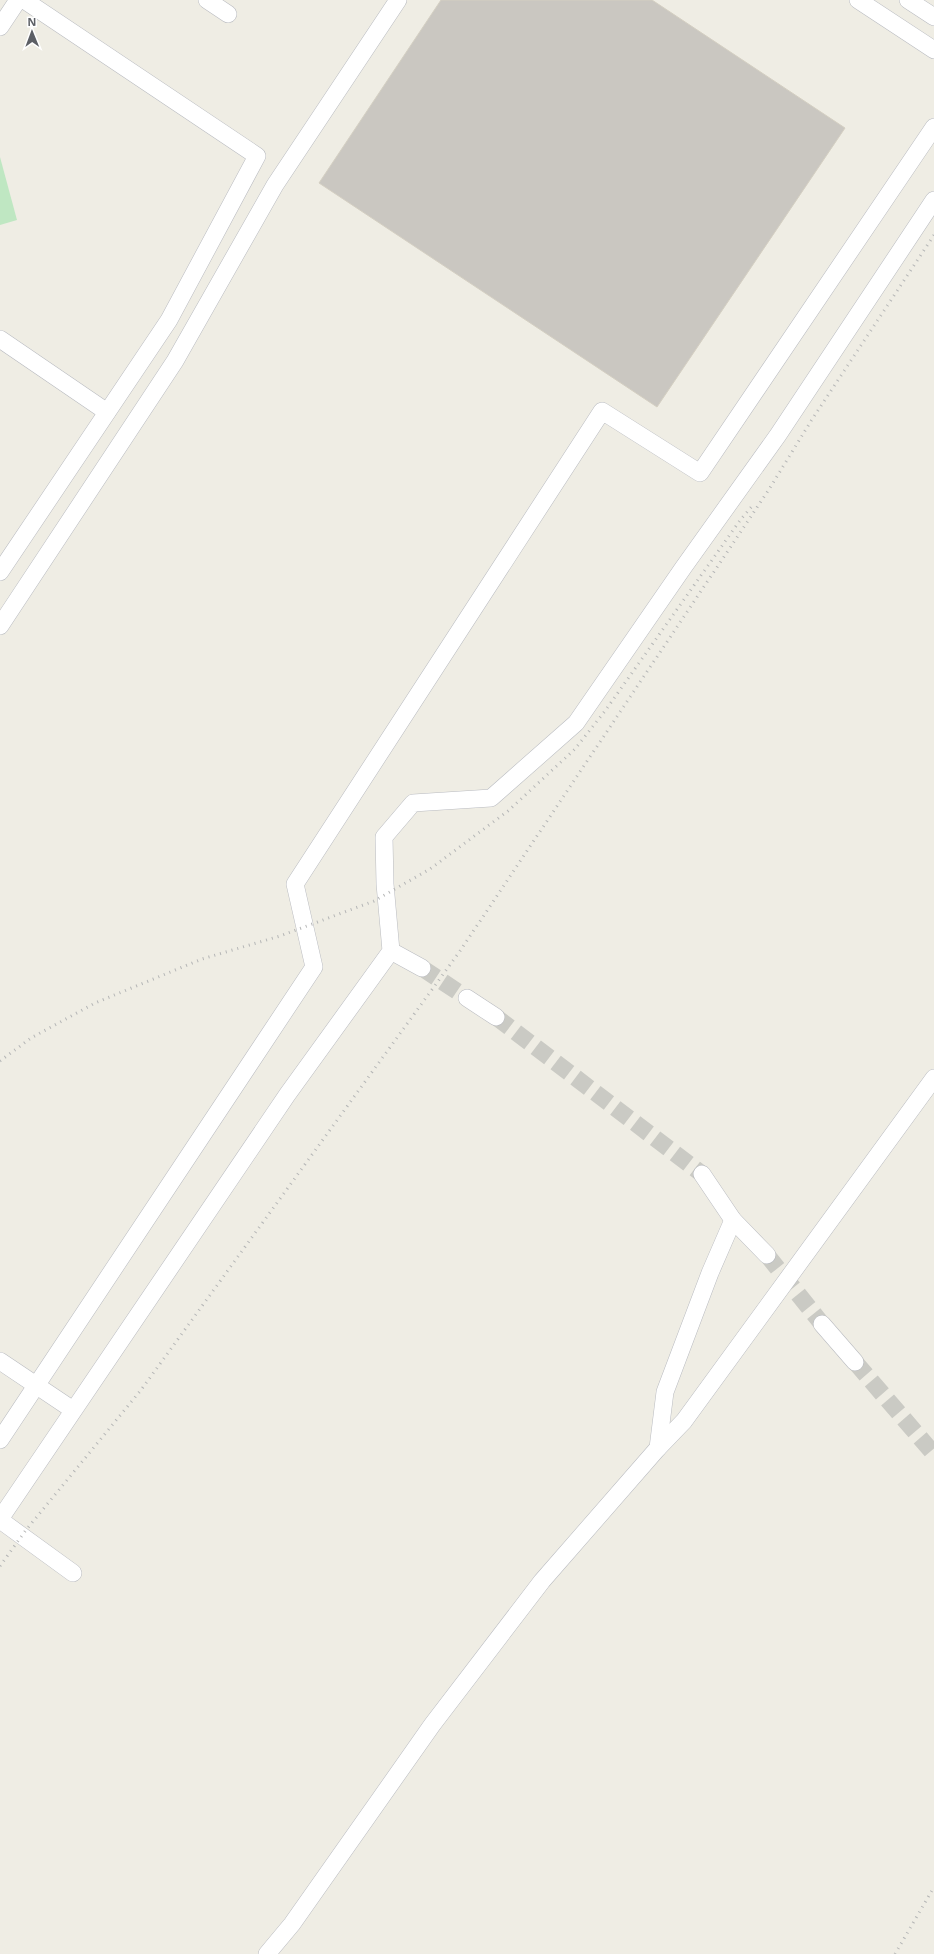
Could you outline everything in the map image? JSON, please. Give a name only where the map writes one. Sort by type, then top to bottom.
[{"type":"street","points":[[0,27],[18,0]]},
{"type":"street","points":[[0,572],[169,320],[257,156],[24,0]]},
{"type":"street","points":[[207,0],[228,14]]},
{"type":"street","points":[[0,626],[175,361],[275,185],[398,0]]},
{"type":"street","points":[[858,0],[934,50]]},
{"type":"street","points":[[908,0],[934,17]]},
{"type":"street","points":[[0,1440],[314,968],[295,884],[602,411],[700,473],[934,127]]},
{"type":"street","points":[[73,1573],[0,1519],[287,1095],[391,951],[385,884],[384,837],[413,803],[491,798],[576,723],[683,568],[778,435],[934,200]]},
{"type":"street","points":[[0,339],[107,412]]},
{"type":"street","points":[[391,951],[422,968]]},
{"type":"street","points":[[467,998],[496,1018]]},
{"type":"street","points":[[266,1954],[292,1924],[432,1725],[542,1581],[658,1448],[684,1422],[934,1078]]},
{"type":"street","points":[[702,1174],[733,1220],[767,1255]]},
{"type":"street","points":[[658,1448],[665,1392],[710,1273],[733,1220]]},
{"type":"street","points":[[822,1324],[854,1362]]},
{"type":"street","points":[[0,1361],[73,1410]]},
{"type":"green space","points":[[0,157],[17,220],[0,225]]},
{"type":"building","points":[[441,0],[652,0],[845,128],[657,407],[319,183]]},
{"type":"tunnel","points":[[422,968],[467,998]]},
{"type":"tunnel","points":[[496,1017],[702,1174]]},
{"type":"tunnel","points":[[767,1255],[822,1324]]},
{"type":"tunnel","points":[[855,1362],[934,1454]]},
{"type":"railway","points":[[0,1566],[26,1530],[141,1390],[460,951],[768,491],[811,421],[934,235]]},
{"type":"railway","points":[[0,1061],[31,1038],[95,1003],[202,959],[280,936],[374,901],[430,869],[508,811],[575,749],[605,711],[741,519],[754,504]]},
{"type":"railway","points":[[895,1954],[934,1887]]}]
